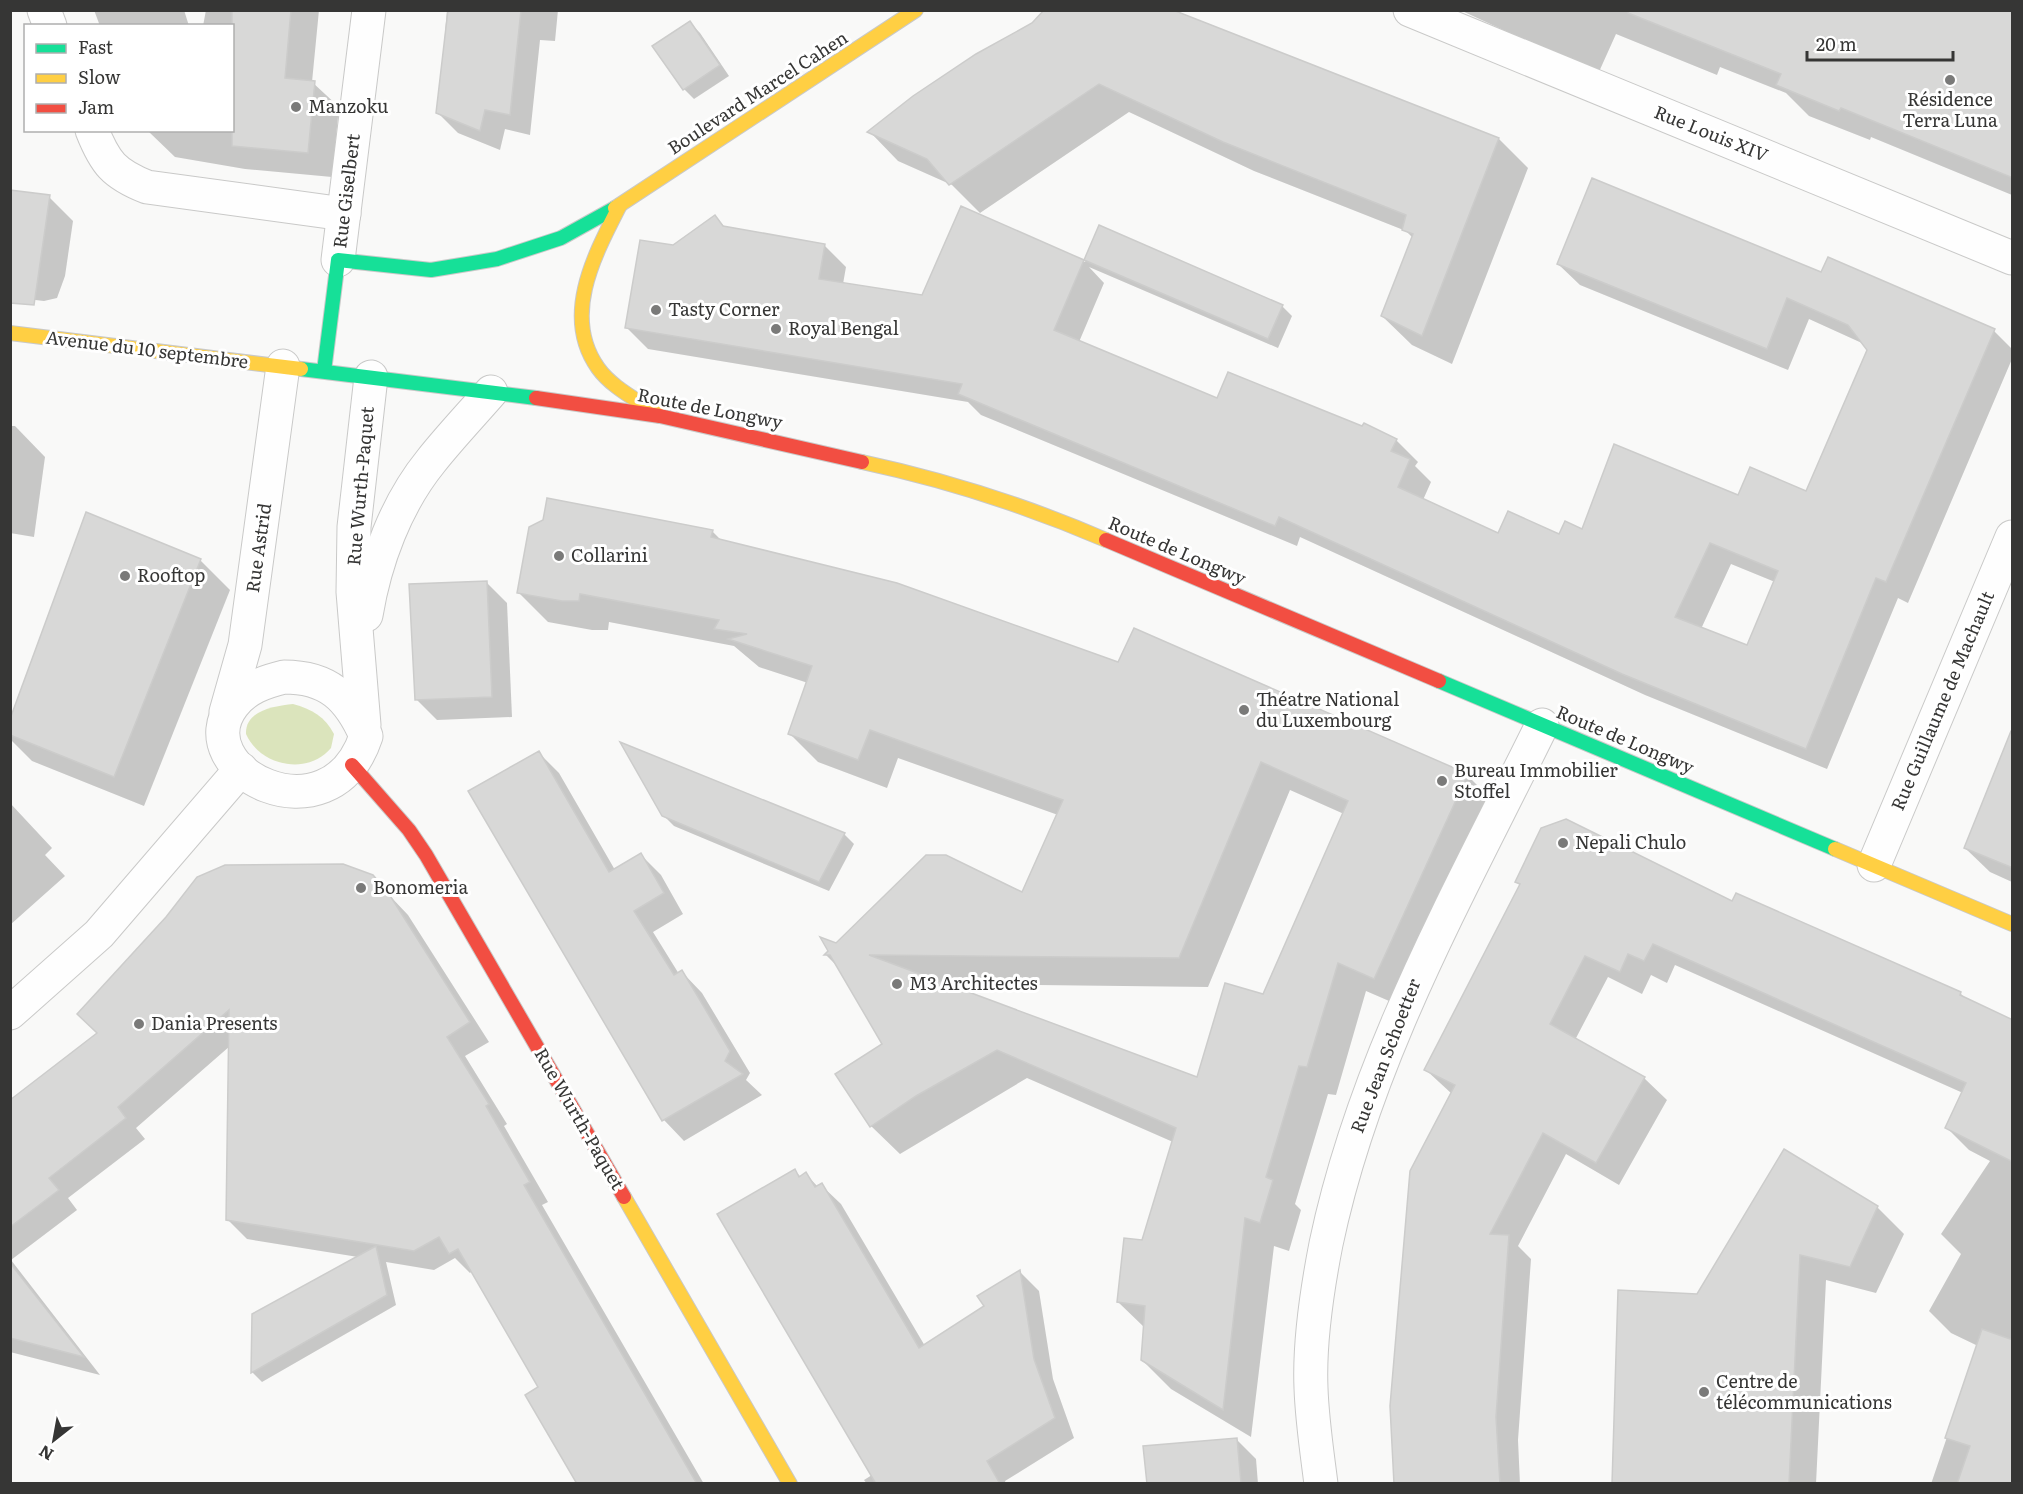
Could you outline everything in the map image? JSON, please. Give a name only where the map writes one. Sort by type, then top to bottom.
[{"type":"main road","name":"Boulevard Marcel Cahen","points":[[338,260],[430,270],[497,259],[561,237],[620,205],[916,10]]},
{"type":"main road","name":"Boulevard Marcel Cahen","points":[[620,205],[589,266],[581,303],[583,335],[599,369],[660,416]]},
{"type":"main road","name":"Rue Giselbert","points":[[324,371],[338,260]]},
{"type":"main road","name":"Avenue du 10 septembre","points":[[10,333],[283,366]]},
{"type":"main road","name":"Route de Longwy","points":[[283,366],[660,416],[913,472],[1036,510],[2013,924]]},
{"type":"main road","name":"Rue Wurth-Paquet","points":[[352,765],[409,830],[426,855],[790,1484]]},
{"type":"street","name":"Rue Giselbert","points":[[338,260],[369,10]]},
{"type":"street","name":"Rue Louis XIV","points":[[1410,10],[2013,258]]},
{"type":"street","points":[[93,132],[108,164],[125,178],[147,187],[344,214]]},
{"type":"street","name":"Rue Astrid","points":[[221,728],[245,645],[283,366]]},
{"type":"street","name":"Rue Wurth-Paquet","points":[[366,736],[358,668],[353,592],[354,527],[371,377]]},
{"type":"street","name":"Rue Wurth-Paquet","points":[[358,668],[370,593],[389,530],[429,462],[491,392]]},
{"type":"street","name":"Rue Guillaume de Machault","points":[[1874,865],[2013,537]]},
{"type":"street","points":[[302,677],[334,690],[348,702],[366,736],[352,765],[327,785],[298,792],[266,787],[241,770],[225,743],[221,728],[227,714],[251,689],[267,681],[302,677]]},
{"type":"street","name":"Rue Jean Schoetter","points":[[1321,1484],[1311,1387],[1317,1288],[1338,1193],[1367,1096],[1393,1030],[1438,931],[1542,725]]},
{"type":"street","points":[[10,1013],[99,934],[241,770]]},
{"type":"green space","points":[[293,704],[317,714],[334,734],[331,748],[321,757],[310,762],[285,764],[262,754],[253,745],[246,734],[247,726],[250,719],[262,711]]},
{"type":"building","points":[[232,10],[291,10],[285,78],[315,81],[308,153],[232,146],[234,24],[232,24]]},
{"type":"building","points":[[448,10],[521,10],[510,115],[485,110],[480,131],[436,113]]},
{"type":"building","points":[[1044,10],[1173,10],[1499,138],[1422,336],[1381,316],[1413,234],[1402,230],[1406,215],[1223,142],[1099,84],[949,185],[927,159],[867,132],[913,96],[976,54],[1032,23]]},
{"type":"building","points":[[1629,10],[2013,10],[2013,178],[1841,108],[1839,111],[1776,85],[1781,74],[1628,13]]},
{"type":"building","points":[[690,21],[720,65],[683,90],[652,46]]},
{"type":"building","points":[[1592,178],[1821,272],[1828,257],[1995,329],[1886,582],[1876,578],[1806,749],[1622,674],[1279,517],[1275,526],[958,394],[962,384],[625,328],[640,240],[673,245],[715,215],[723,226],[825,244],[819,279],[922,295],[961,206],[1084,260],[1054,330],[1217,398],[1228,372],[1362,426],[1364,423],[1397,439],[1391,451],[1410,459],[1398,487],[1498,533],[1508,511],[1559,534],[1565,521],[1582,529],[1614,444],[1738,495],[1750,467],[1806,491],[1867,350],[1848,325],[1787,298],[1767,349],[1557,264]],"holes":[[[1710,543],[1778,571],[1747,645],[1675,617]]]},
{"type":"building","points":[[10,190],[50,195],[34,305],[10,303]]},
{"type":"building","points":[[1099,225],[1283,305],[1268,339],[1084,260]]},
{"type":"building","points":[[547,498],[713,530],[711,537],[897,583],[1118,662],[1134,628],[1468,774],[1374,979],[1338,963],[1307,1067],[1299,1066],[1266,1177],[1273,1180],[1260,1223],[1245,1218],[1223,1410],[1141,1360],[1145,1306],[1117,1302],[1124,1238],[1142,1240],[1176,1128],[997,1050],[916,1096],[870,1127],[835,1074],[882,1044],[830,955],[824,955],[828,951],[820,937],[836,943],[926,855],[946,855],[1022,892],[1063,800],[870,730],[858,760],[788,734],[812,666],[728,639],[747,634],[714,629],[719,620],[580,594],[579,601],[562,601],[517,593],[529,527],[543,520]],"holes":[[[1261,762],[1348,801],[1263,994],[1225,983],[1197,1077],[869,955],[1179,958]]]},
{"type":"building","points":[[86,512],[201,559],[114,777],[10,735],[10,719]]},
{"type":"building","points":[[487,581],[492,697],[415,700],[409,584]]},
{"type":"building","points":[[2011,731],[2013,731],[2013,868],[1964,848]]},
{"type":"building","points":[[620,742],[845,833],[819,882],[662,816]]},
{"type":"building","points":[[539,751],[609,872],[641,853],[664,893],[634,911],[674,975],[682,970],[730,1051],[725,1061],[743,1074],[662,1121],[468,791]]},
{"type":"building","points":[[1566,819],[1732,901],[1736,893],[1961,992],[1960,995],[2013,1020],[2013,1162],[1945,1128],[1966,1083],[1653,944],[1644,961],[1628,954],[1620,972],[1585,956],[1550,1024],[1645,1077],[1596,1163],[1543,1133],[1490,1234],[1509,1235],[1496,1417],[1500,1484],[1394,1484],[1390,1406],[1410,1171],[1455,1085],[1424,1070],[1520,884],[1515,882],[1541,828]]},
{"type":"building","points":[[343,864],[373,875],[389,894],[470,1022],[447,1037],[489,1104],[486,1106],[530,1182],[524,1185],[697,1484],[577,1484],[525,1395],[538,1387],[458,1249],[449,1254],[439,1237],[414,1251],[226,1220],[229,1010],[118,1107],[126,1118],[49,1178],[59,1190],[10,1227],[10,1100],[97,1033],[77,1014],[166,917],[197,877],[225,865]]},
{"type":"building","name":"Centre de télécommunications","points":[[1784,1149],[1878,1206],[1850,1267],[1800,1255],[1789,1484],[1612,1484],[1618,1290],[1697,1294]]},
{"type":"building","points":[[795,1169],[799,1177],[806,1172],[815,1187],[822,1183],[919,1348],[984,1306],[977,1296],[1020,1270],[1034,1359],[1055,1418],[987,1461],[1000,1484],[876,1484],[717,1214]]},
{"type":"building","points":[[376,1246],[387,1295],[251,1373],[252,1314]]},
{"type":"building","points":[[10,1263],[84,1357],[10,1338]]},
{"type":"building","points":[[1982,1329],[2013,1340],[2013,1484],[1957,1484],[1970,1446],[1945,1438]]},
{"type":"building","points":[[1237,1438],[1241,1484],[1147,1484],[1143,1446]]},
{"type":"traffic: fast","points":[[324,371],[338,260],[431,270],[497,259],[561,238],[615,208]]},
{"type":"traffic: fast","points":[[301,369],[536,398]]},
{"type":"traffic: fast","points":[[1439,681],[1835,849]]},
{"type":"traffic: slow","points":[[615,208],[916,10]]},
{"type":"traffic: slow","points":[[620,205],[592,264],[582,306],[582,327],[587,348],[604,375],[660,416]]},
{"type":"traffic: slow","points":[[10,333],[301,369]]},
{"type":"traffic: slow","points":[[862,462],[986,495],[1106,540]]},
{"type":"traffic: slow","points":[[1835,849],[2012,924]]},
{"type":"traffic: slow","points":[[624,1197],[790,1484]]},
{"type":"traffic: jam","points":[[536,398],[660,416],[862,462]]},
{"type":"traffic: jam","points":[[1106,540],[1439,681]]},
{"type":"traffic: jam","points":[[352,765],[409,830],[426,855],[624,1197]]},
{"type":"place","name":"Résidence Terra Luna","points":[[1950,80]]},
{"type":"place","name":"Manzoku","points":[[296,107]]},
{"type":"place","name":"Tasty Corner","points":[[656,310]]},
{"type":"place","name":"Royal Bengal","points":[[776,329]]},
{"type":"place","name":"Collarini","points":[[559,556]]},
{"type":"place","name":"Rooftop","points":[[125,576]]},
{"type":"place","name":"Théatre National du Luxembourg","points":[[1244,710]]},
{"type":"place","name":"Bureau Immobilier Stoffel","points":[[1442,781]]},
{"type":"place","name":"Nepali Chulo","points":[[1563,843]]},
{"type":"place","name":"Bonomeria","points":[[361,888]]},
{"type":"place","name":"M3 Architectes","points":[[897,984]]},
{"type":"place","name":"Dania Presents","points":[[139,1024]]},
{"type":"place","name":"Centre de télécommunications","points":[[1704,1392]]}]
